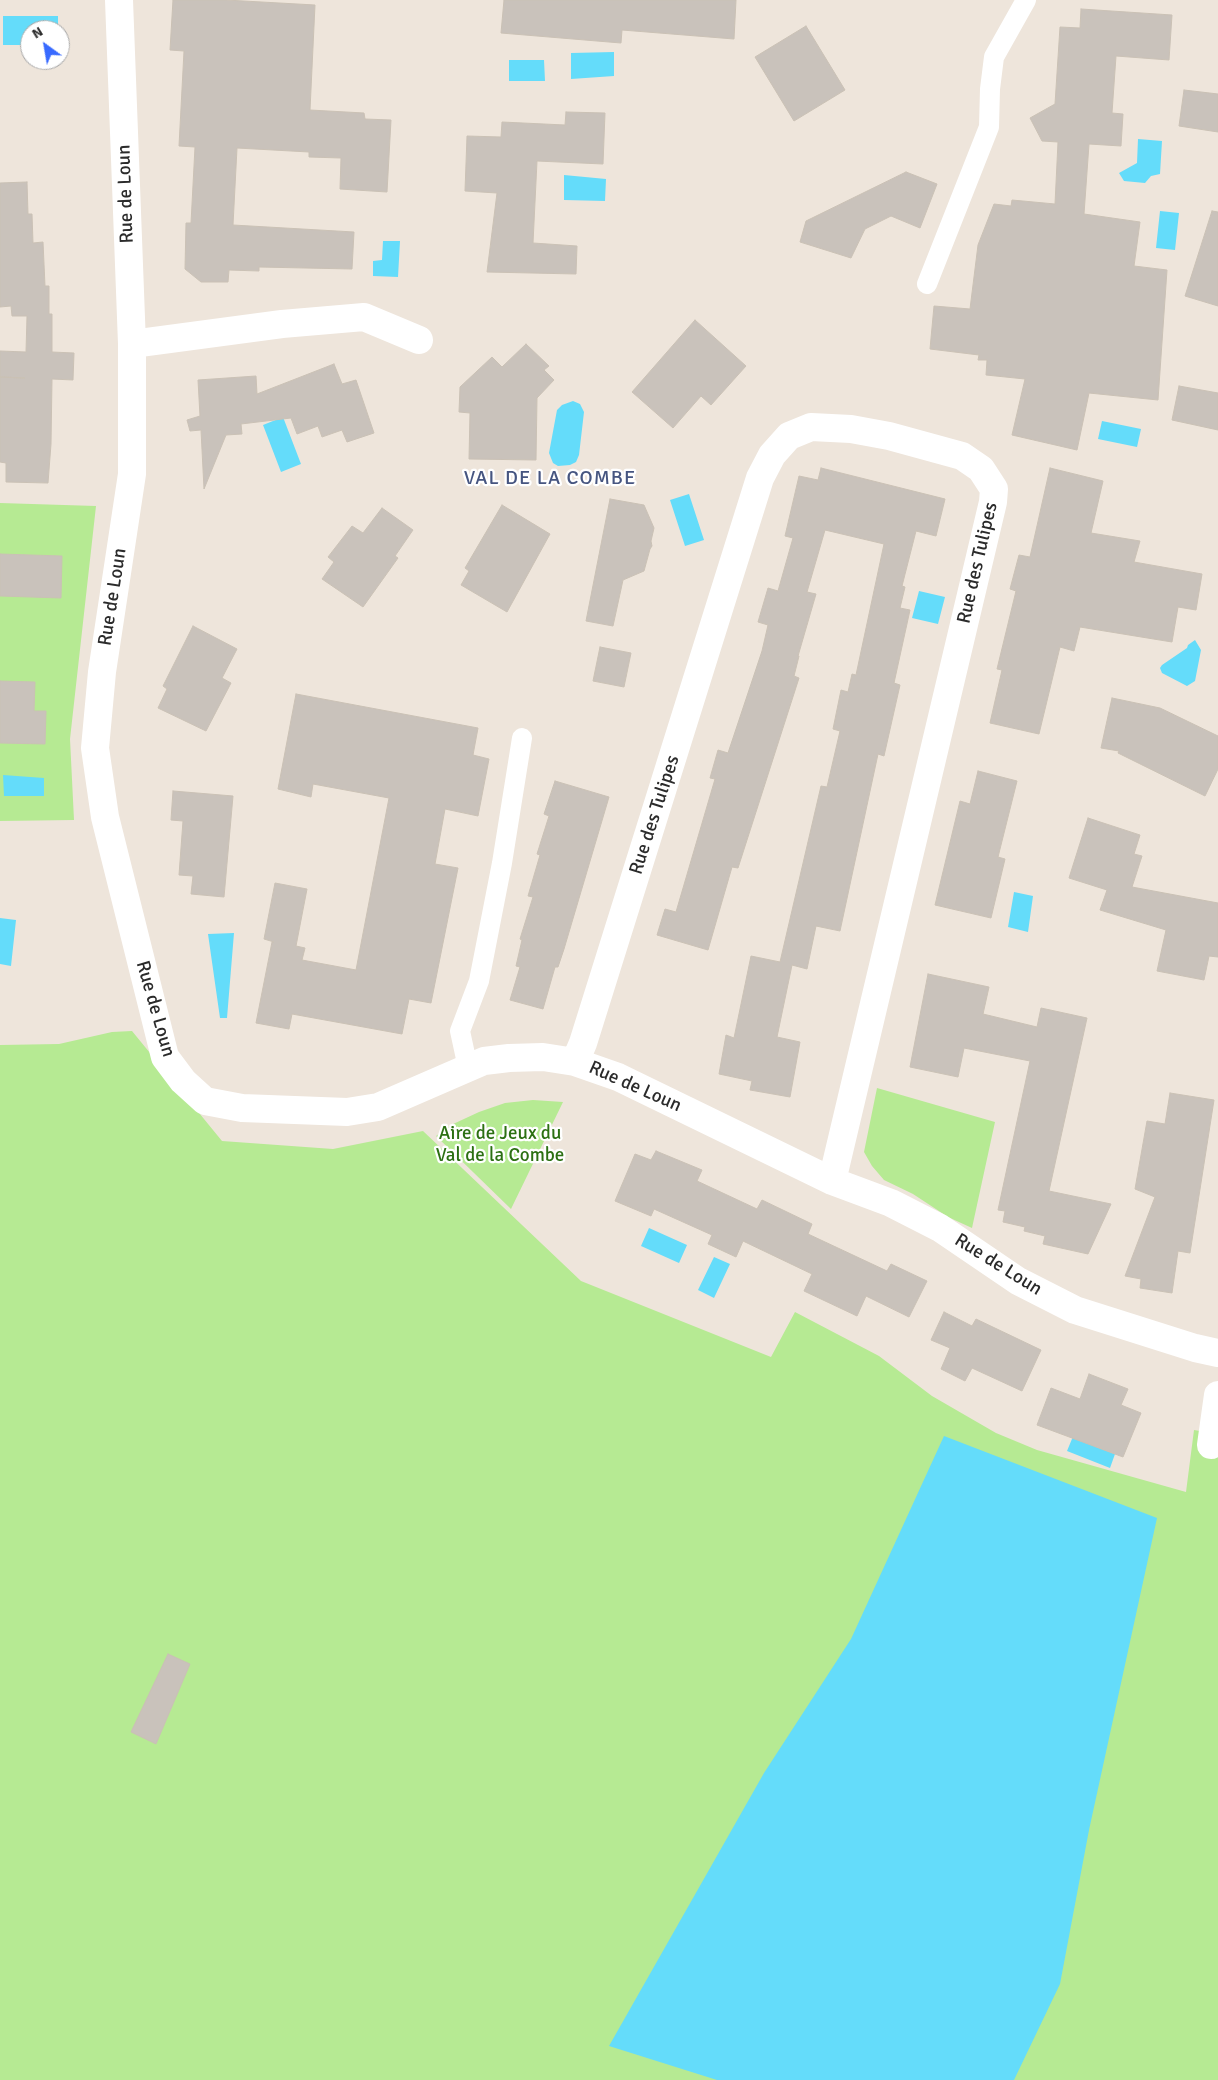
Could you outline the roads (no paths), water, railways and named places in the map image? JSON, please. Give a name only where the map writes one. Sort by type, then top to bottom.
[{"type":"street","name":"Rue de Loun","points":[[119,0],[132,344],[132,474],[102,672],[96,748],[104,817],[165,1057],[183,1081],[205,1102],[242,1108],[347,1112],[378,1107],[484,1061],[543,1057],[575,1062],[618,1077],[832,1181],[891,1203],[940,1228],[1018,1281],[1075,1310],[1196,1348],[1218,1353]]},
{"type":"street","points":[[132,344],[282,324],[364,316],[419,340]]},
{"type":"street","name":"Rue des Tulipes","points":[[575,1062],[583,1043],[760,478],[772,455],[790,436],[811,427],[850,429],[889,436],[962,456],[981,469],[994,489],[993,502],[832,1181]]},
{"type":"street","points":[[1211,1445],[1218,1395]]},
{"type":"lane","points":[[927,284],[989,127],[990,89],[994,58],[1026,0]]},
{"type":"lane","points":[[468,1068],[460,1031],[479,981],[502,863],[522,738]]},
{"type":"water","points":[[3,16],[58,16],[58,20],[20,20],[20,45],[3,45]]},
{"type":"water","points":[[614,52],[614,76],[571,79],[571,53]]},
{"type":"water","points":[[509,60],[544,60],[545,81],[509,81]]},
{"type":"water","points":[[1138,139],[1162,141],[1160,174],[1151,176],[1145,183],[1124,181],[1119,173],[1137,163]]},
{"type":"water","points":[[564,175],[606,179],[605,201],[564,200]]},
{"type":"water","points":[[1160,211],[1179,213],[1175,250],[1156,248]]},
{"type":"water","points":[[383,241],[400,241],[398,277],[373,276],[373,261],[382,260]]},
{"type":"water","points":[[573,401],[580,404],[584,412],[579,455],[576,462],[570,465],[558,466],[553,463],[549,453],[557,410],[562,405]]},
{"type":"water","points":[[283,417],[301,464],[281,472],[263,425]]},
{"type":"water","points":[[1102,421],[1141,429],[1137,447],[1098,439]]},
{"type":"water","points":[[689,494],[704,540],[685,546],[670,500]]},
{"type":"water","points":[[919,591],[945,597],[938,624],[912,618]]},
{"type":"water","points":[[1195,640],[1201,650],[1195,681],[1187,686],[1162,673],[1160,668]]},
{"type":"water","points":[[3,775],[44,778],[44,796],[4,796]]},
{"type":"water","points":[[1014,892],[1033,896],[1028,932],[1008,927]]},
{"type":"water","points":[[0,918],[16,920],[11,966],[0,964]]},
{"type":"water","points":[[234,933],[227,1018],[220,1018],[208,934]]},
{"type":"water","points":[[649,1228],[687,1245],[679,1263],[641,1246]]},
{"type":"water","points":[[714,1257],[730,1264],[714,1298],[698,1290]]},
{"type":"water","points":[[1074,1434],[1095,1446],[1115,1454],[1110,1468],[1067,1451]]},
{"type":"water","points":[[944,1436],[1157,1518],[1089,1830],[1060,1984],[1014,2080],[717,2080],[609,2046],[764,1773],[851,1639]]},
{"type":"district","name":"VAL DE LA COMBE","points":[[550,479]]},
{"type":"park label","name":"Aire de Jeux du Val de la Combe","points":[[500,1145]]}]
